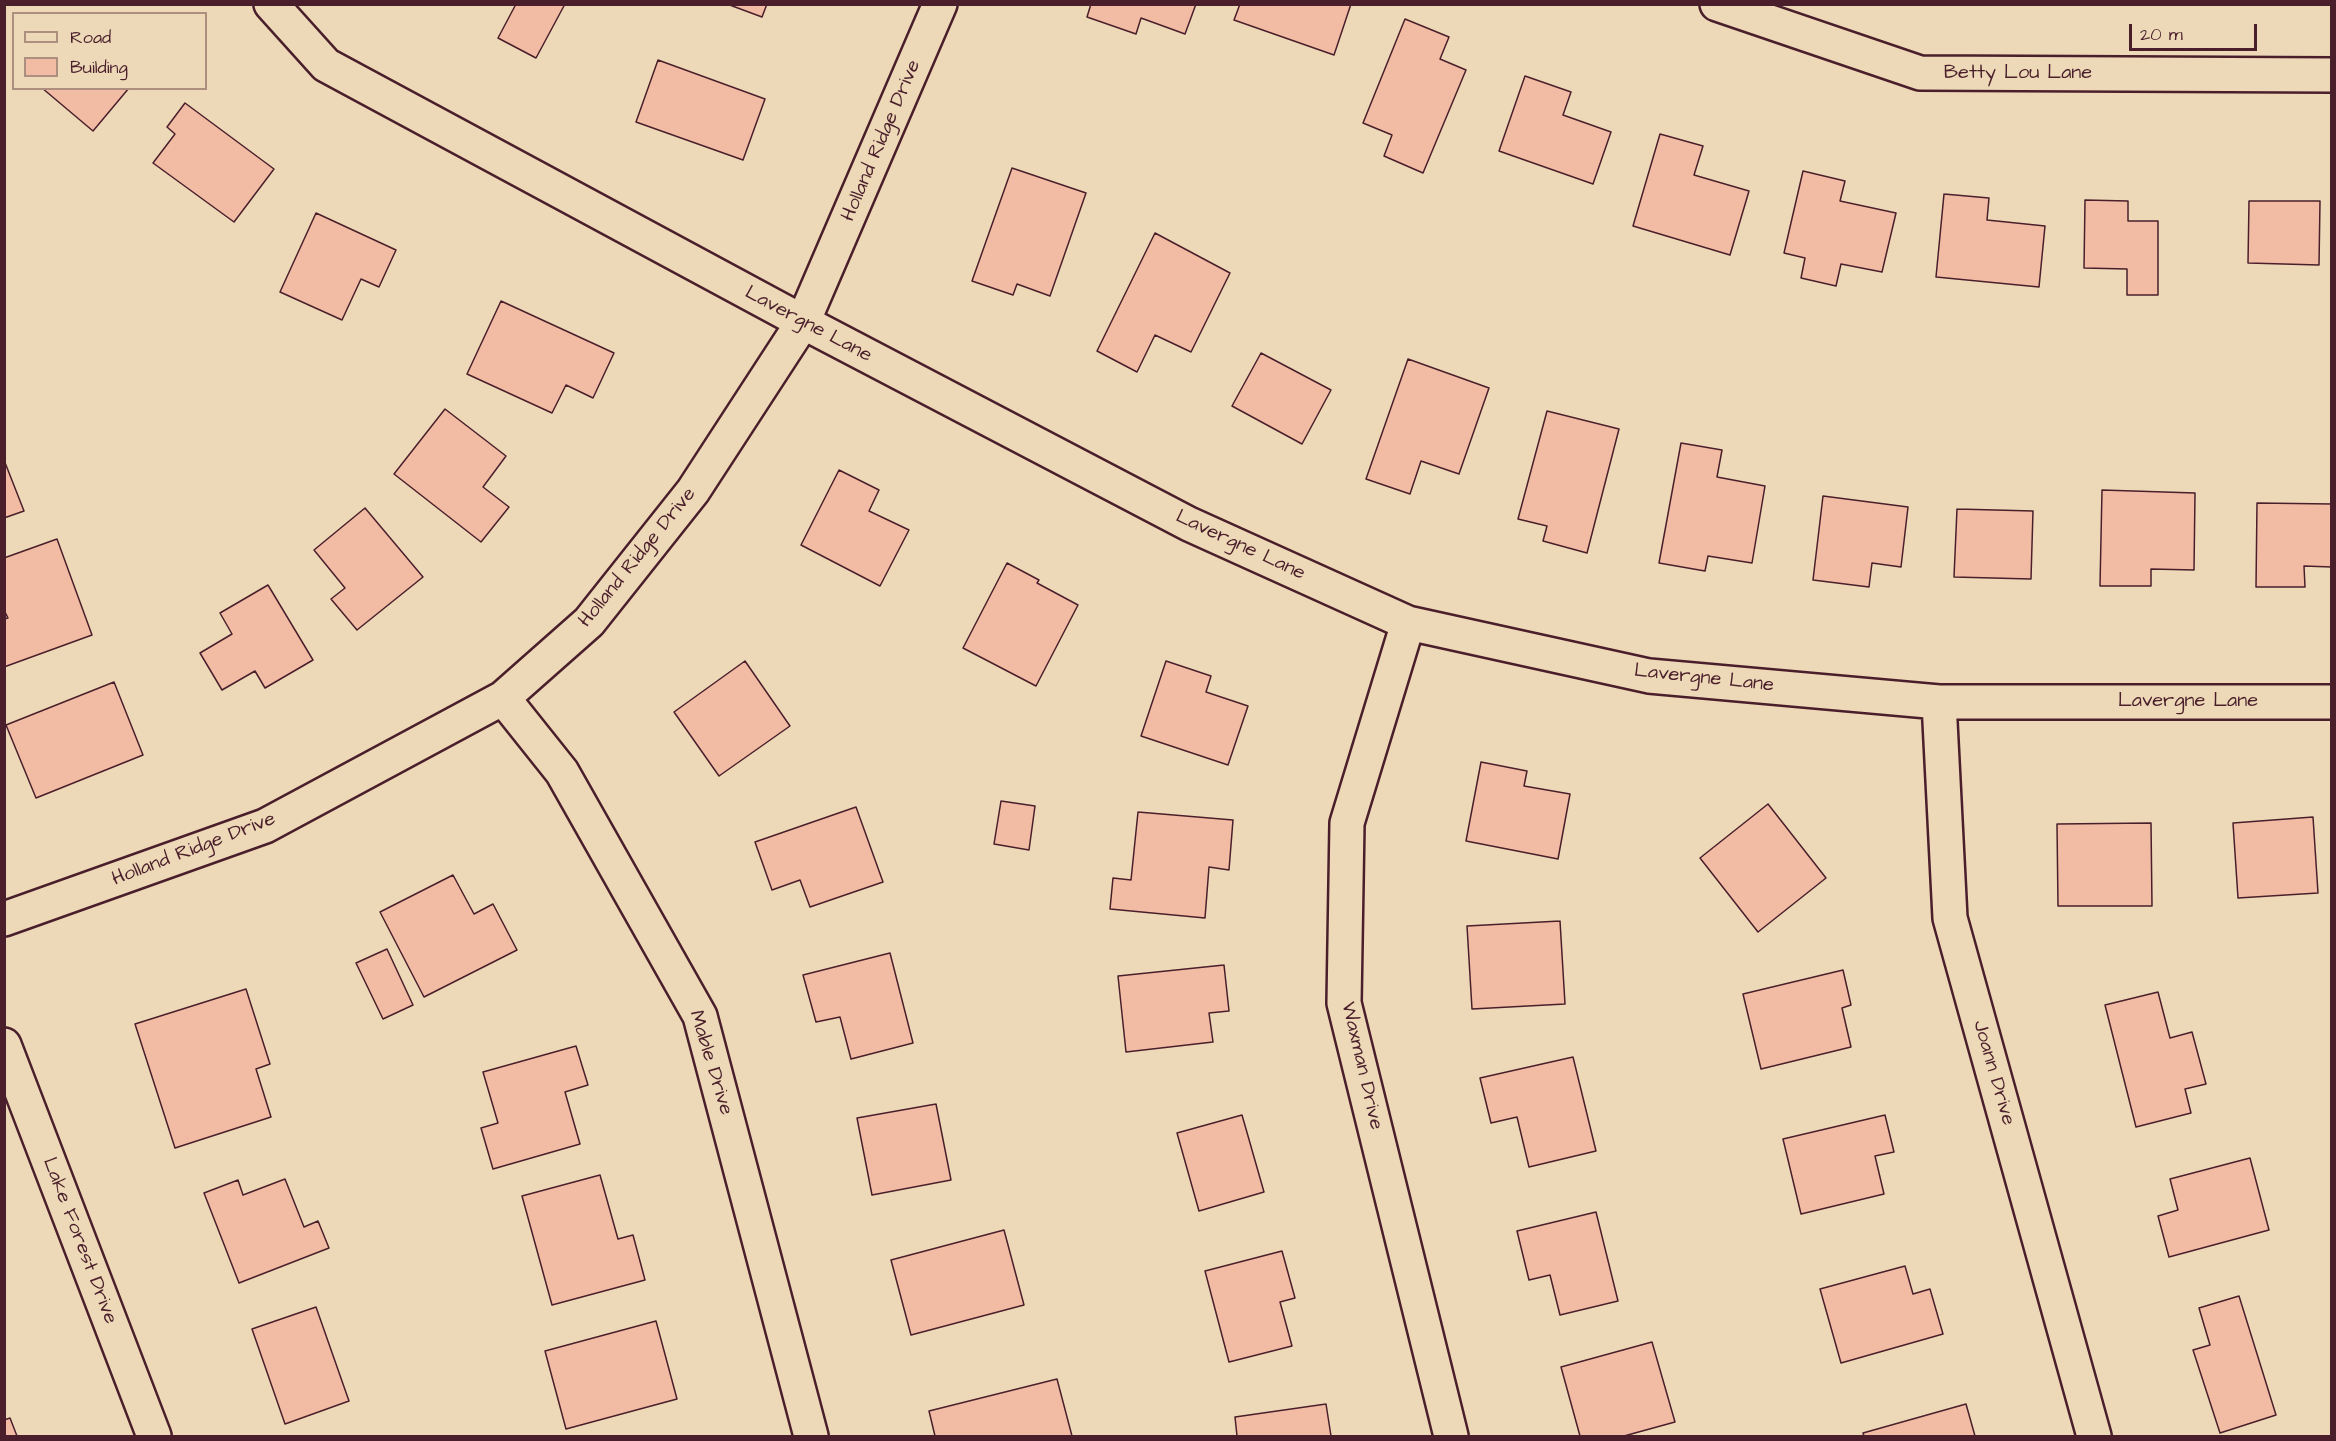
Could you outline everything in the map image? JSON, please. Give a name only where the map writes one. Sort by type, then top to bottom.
[{"type":"street","name":"Lavergne Lane","points":[[271,4],[326,65],[803,322],[1189,524],[1408,623],[1649,676],[1939,702],[2331,702]]},
{"type":"street","name":"Holland Ridge Drive","points":[[4,920],[265,826],[503,698],[589,622],[693,491],[803,322],[940,4]]},
{"type":"street","name":"Betty Lou Lane","points":[[1717,4],[1920,73],[2331,75]]},
{"type":"street","name":"Waxman Drive","points":[[1408,623],[1347,823],[1344,1003],[1451,1437]]},
{"type":"street","name":"Mable Drive","points":[[503,698],[562,772],[700,1016],[812,1437]]},
{"type":"street","name":"Joann Drive","points":[[1939,702],[1950,918],[2094,1437]]},
{"type":"street","name":"Lake Forest Drive","points":[[4,1045],[154,1437]]},
{"type":"building","points":[[516,4],[565,4],[536,58],[498,38]]},
{"type":"building","points":[[727,4],[767,4],[762,17]]},
{"type":"building","points":[[1091,4],[1196,4],[1185,34],[1141,18],[1136,34],[1087,17]]},
{"type":"building","points":[[1240,4],[1351,4],[1334,55],[1234,20]]},
{"type":"building","points":[[1405,19],[1449,37],[1440,59],[1466,70],[1423,173],[1384,156],[1392,135],[1363,123]]},
{"type":"building","points":[[658,60],[765,99],[743,160],[636,122]]},
{"type":"building","points":[[1525,76],[1571,92],[1563,115],[1611,132],[1593,184],[1499,151]]},
{"type":"building","points":[[44,90],[127,90],[93,131]]},
{"type":"building","points":[[185,103],[274,169],[234,222],[153,163],[175,134],[167,127]]},
{"type":"building","points":[[1660,134],[1703,146],[1694,175],[1749,191],[1730,255],[1633,226]]},
{"type":"building","points":[[1012,168],[1086,193],[1050,296],[1017,284],[1013,295],[972,281]]},
{"type":"building","points":[[1803,171],[1845,181],[1840,201],[1896,213],[1882,272],[1841,264],[1836,286],[1801,278],[1805,258],[1784,253]]},
{"type":"building","points":[[1944,194],[1989,198],[1987,220],[2045,226],[2039,287],[1936,277]]},
{"type":"building","points":[[2085,200],[2128,201],[2128,221],[2158,221],[2158,295],[2127,295],[2127,269],[2084,268]]},
{"type":"building","points":[[2249,201],[2320,201],[2319,265],[2248,263]]},
{"type":"building","points":[[316,213],[396,250],[379,287],[361,279],[342,320],[280,292]]},
{"type":"building","points":[[1155,233],[1230,273],[1191,352],[1155,335],[1137,372],[1097,351]]},
{"type":"building","points":[[501,301],[614,353],[593,398],[566,385],[552,413],[467,374]]},
{"type":"building","points":[[1261,353],[1331,390],[1302,444],[1232,406]]},
{"type":"building","points":[[1408,359],[1489,388],[1459,474],[1421,461],[1410,494],[1366,479]]},
{"type":"building","points":[[445,409],[506,456],[483,487],[509,507],[481,542],[394,474]]},
{"type":"building","points":[[1547,411],[1619,429],[1587,553],[1543,541],[1547,526],[1518,519]]},
{"type":"building","points":[[1681,443],[1722,450],[1717,477],[1765,486],[1752,563],[1708,556],[1705,571],[1659,563]]},
{"type":"building","points":[[4,460],[24,511],[4,518]]},
{"type":"building","points":[[839,470],[879,490],[869,511],[909,530],[880,586],[801,545]]},
{"type":"building","points":[[2102,490],[2195,493],[2194,570],[2151,569],[2151,586],[2100,586]]},
{"type":"building","points":[[1823,496],[1908,507],[1901,567],[1872,563],[1869,587],[1813,580]]},
{"type":"building","points":[[2257,503],[2332,504],[2332,567],[2304,566],[2305,587],[2256,587]]},
{"type":"building","points":[[365,508],[423,577],[357,630],[331,599],[345,588],[314,550]]},
{"type":"building","points":[[1957,509],[2033,511],[2031,579],[1954,577]]},
{"type":"building","points":[[57,539],[92,635],[4,667],[4,619],[8,618],[4,610],[4,558]]},
{"type":"building","points":[[1007,563],[1039,580],[1037,583],[1078,605],[1036,686],[963,648]]},
{"type":"building","points":[[268,585],[313,660],[265,688],[255,671],[222,690],[200,653],[232,634],[220,613]]},
{"type":"building","points":[[745,661],[790,726],[719,776],[674,712]]},
{"type":"building","points":[[1166,661],[1211,676],[1206,692],[1248,706],[1228,765],[1141,736]]},
{"type":"building","points":[[114,682],[143,755],[36,798],[6,725]]},
{"type":"building","points":[[1481,762],[1527,771],[1524,786],[1570,794],[1558,859],[1466,841]]},
{"type":"building","points":[[1001,801],[1035,806],[1029,850],[994,844]]},
{"type":"building","points":[[1768,804],[1826,878],[1758,932],[1700,858]]},
{"type":"building","points":[[856,807],[883,882],[810,907],[800,880],[772,890],[755,842]]},
{"type":"building","points":[[1138,812],[1233,820],[1229,870],[1209,867],[1205,918],[1110,909],[1113,878],[1131,880]]},
{"type":"building","points":[[2313,817],[2318,893],[2238,898],[2233,823]]},
{"type":"building","points":[[2151,823],[2152,906],[2058,906],[2057,824]]},
{"type":"building","points":[[453,875],[474,914],[493,904],[517,950],[424,997],[380,912]]},
{"type":"building","points":[[1560,921],[1565,1004],[1472,1009],[1467,926]]},
{"type":"building","points":[[387,949],[413,1005],[383,1019],[356,963]]},
{"type":"building","points":[[890,953],[913,1043],[851,1059],[840,1017],[816,1022],[803,975]]},
{"type":"building","points":[[1224,965],[1229,1011],[1209,1013],[1213,1042],[1126,1052],[1118,976]]},
{"type":"building","points":[[1843,970],[1851,1005],[1842,1008],[1851,1047],[1761,1069],[1743,994]]},
{"type":"building","points":[[246,989],[270,1064],[256,1069],[271,1117],[175,1148],[135,1024]]},
{"type":"building","points":[[2158,992],[2170,1038],[2192,1032],[2206,1084],[2185,1089],[2191,1113],[2136,1127],[2105,1005]]},
{"type":"building","points":[[576,1046],[588,1085],[565,1092],[580,1144],[493,1169],[481,1128],[498,1123],[483,1072]]},
{"type":"building","points":[[1573,1057],[1596,1151],[1529,1167],[1517,1117],[1491,1123],[1480,1078]]},
{"type":"building","points":[[936,1104],[951,1180],[872,1195],[857,1118]]},
{"type":"building","points":[[1242,1115],[1264,1192],[1199,1211],[1177,1133]]},
{"type":"building","points":[[1885,1115],[1894,1152],[1875,1156],[1884,1194],[1801,1214],[1783,1139]]},
{"type":"building","points":[[2250,1158],[2269,1230],[2169,1257],[2158,1216],[2178,1210],[2170,1179]]},
{"type":"building","points":[[600,1175],[618,1239],[633,1235],[645,1280],[552,1305],[522,1196]]},
{"type":"building","points":[[285,1179],[304,1227],[318,1221],[329,1248],[239,1283],[204,1193],[238,1180],[243,1195]]},
{"type":"building","points":[[1596,1212],[1618,1301],[1560,1315],[1550,1275],[1529,1280],[1517,1231]]},
{"type":"building","points":[[1004,1230],[1024,1305],[911,1335],[891,1260]]},
{"type":"building","points":[[1282,1251],[1295,1298],[1280,1302],[1292,1346],[1229,1362],[1205,1271]]},
{"type":"building","points":[[1905,1266],[1913,1294],[1930,1289],[1943,1334],[1841,1363],[1820,1289]]},
{"type":"building","points":[[2239,1296],[2276,1415],[2220,1433],[2193,1350],[2210,1345],[2199,1308]]},
{"type":"building","points":[[316,1307],[349,1401],[285,1424],[252,1329]]},
{"type":"building","points":[[656,1321],[677,1399],[566,1429],[545,1351]]},
{"type":"building","points":[[1652,1342],[1675,1422],[1624,1436],[1580,1436],[1561,1367]]},
{"type":"building","points":[[1057,1379],[1072,1436],[935,1436],[929,1411]]},
{"type":"building","points":[[1326,1404],[1331,1436],[1237,1436],[1235,1417]]},
{"type":"building","points":[[1966,1404],[1975,1436],[1864,1436],[1863,1433]]},
{"type":"building","points":[[10,1418],[17,1436],[4,1436],[4,1420]]}]
